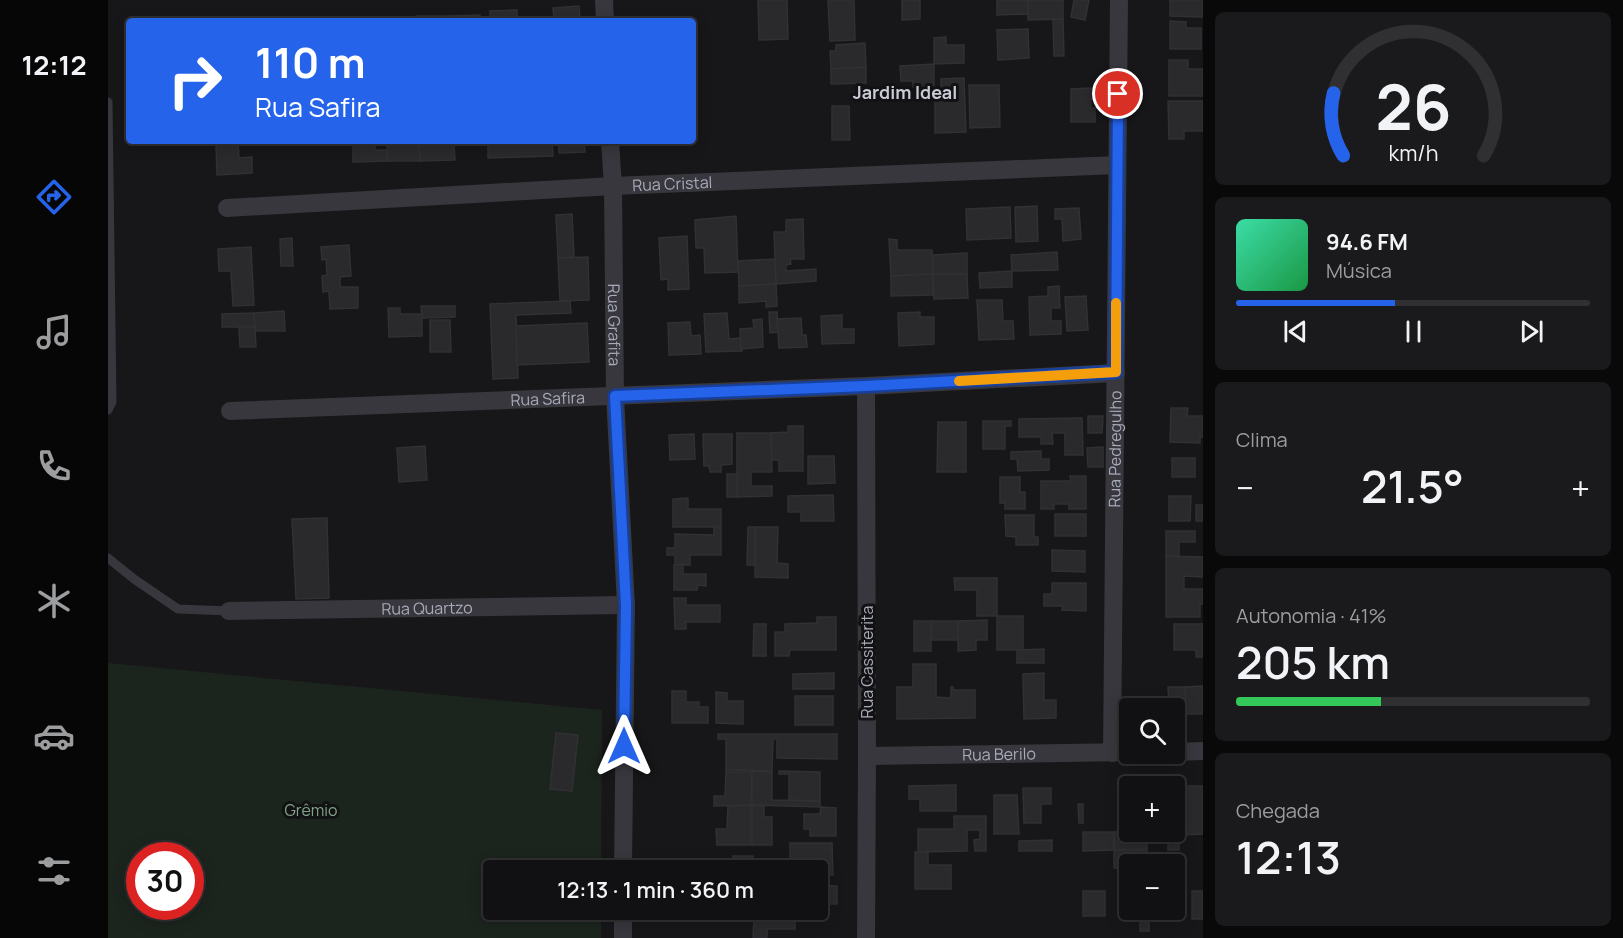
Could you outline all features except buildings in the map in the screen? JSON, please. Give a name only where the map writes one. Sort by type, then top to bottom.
[{"type":"street","points":[[604,0],[605,18]]},
{"type":"street","name":"Rua Pedregulho","points":[[1119,0],[1116,372],[1120,698]]},
{"type":"street","name":"Rua Grafita","points":[[610,144],[613,186],[615,396],[626,605],[623,860]]},
{"type":"street","name":"Rua Cristal","points":[[227,208],[613,186],[1118,165]]},
{"type":"street","name":"Rua Safira","points":[[230,411],[866,386],[1116,372]]},
{"type":"street","name":"Rua Cassiterita","points":[[866,386],[866,938]]},
{"type":"street","name":"Rua Quartzo","points":[[229,611],[626,605]]},
{"type":"street","name":"Rua Berilo","points":[[867,756],[1119,752]]},
{"type":"street","points":[[1185,752],[1203,752]]},
{"type":"street","points":[[623,920],[623,938]]},
{"type":"lane","points":[[108,102],[112,402],[108,410]]},
{"type":"lane","points":[[108,558],[178,609],[229,611]]},
{"type":"green space","name":"Grêmio","points":[[108,663],[602,710],[601,860],[483,860],[483,920],[601,920],[601,938],[108,938]]},
{"type":"slow traffic","points":[[959,381],[1116,372],[1116,303]]},
{"type":"district","name":"Jardim Ideal","points":[[905,93]]},
{"type":"route","points":[[624,746],[626,605],[615,396],[866,386],[1116,372],[1118,94]]}]
